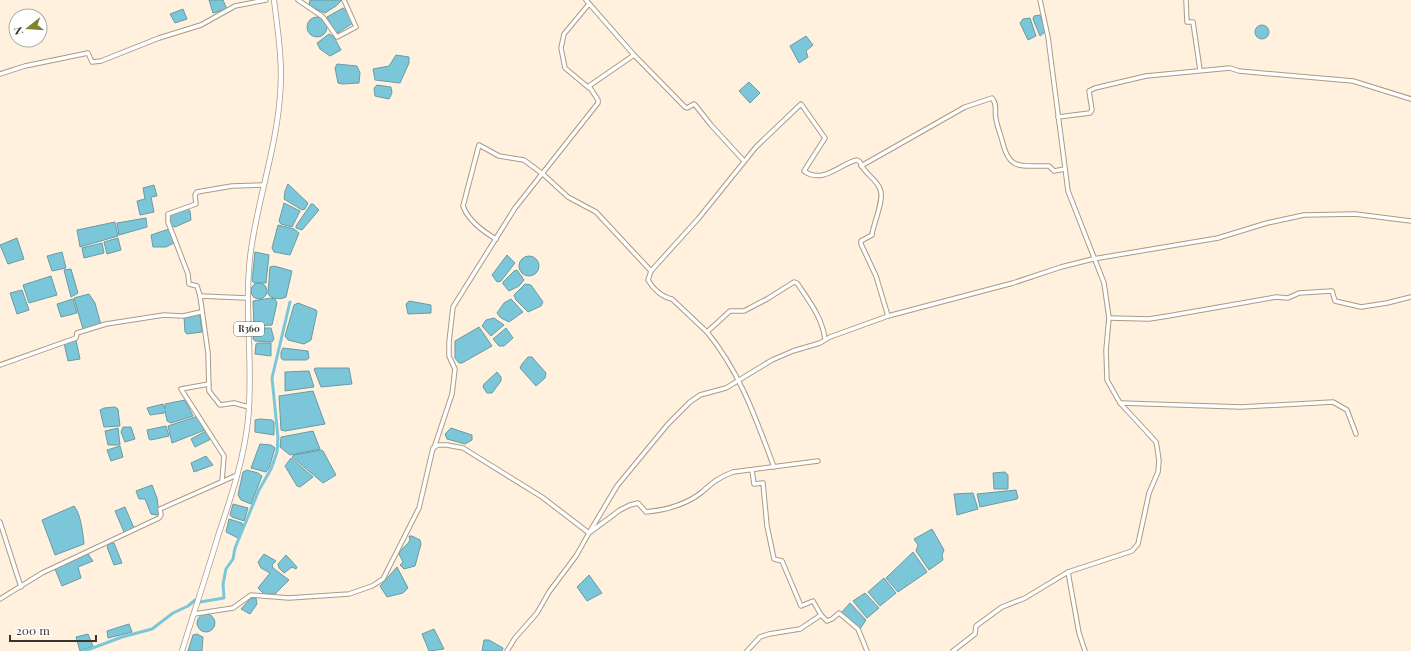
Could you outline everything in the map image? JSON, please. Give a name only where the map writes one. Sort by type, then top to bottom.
[{"type":"main road","name":"R360","points":[[182,651],[237,474],[249,407],[251,367],[247,298],[251,250],[263,185],[273,142],[280,90],[280,55],[275,0]]},
{"type":"street","points":[[0,74],[25,66],[88,53],[92,62],[101,60],[159,38],[201,25],[235,6],[266,0]]},
{"type":"street","points":[[298,0],[323,17],[337,37],[356,27],[344,0]]},
{"type":"street","points":[[586,0],[634,54],[685,107],[687,108],[694,104],[744,161]]},
{"type":"street","points":[[953,651],[975,634],[976,626],[1002,607],[1025,598],[1068,572],[1132,551],[1138,544],[1149,493],[1158,472],[1159,461],[1156,442],[1120,403],[1106,380],[1106,350],[1109,318],[1104,283],[1093,259],[1080,220],[1069,194],[1048,37],[1040,0]]},
{"type":"street","points":[[1186,0],[1187,22],[1193,22],[1200,70]]},
{"type":"street","points":[[194,614],[233,608],[251,595],[314,598],[349,594],[363,590],[383,579],[419,508],[433,448],[452,394],[455,369],[450,356],[449,342],[453,307],[515,208],[598,103],[598,100],[589,88],[565,68],[561,48],[564,34],[589,4]]},
{"type":"street","points":[[589,88],[589,86],[634,54]]},
{"type":"street","points":[[1058,117],[1090,112],[1092,110],[1088,93],[1092,88],[1146,76],[1230,68],[1239,71],[1353,81],[1411,99]]},
{"type":"street","points":[[861,166],[965,107],[992,98],[996,105],[996,120],[1006,157],[1012,163],[1021,165],[1049,166],[1054,171],[1065,169]]},
{"type":"street","points":[[774,467],[739,380],[721,350],[707,332],[672,300],[666,298],[651,286],[648,280],[651,271],[698,219],[744,161],[801,104],[824,138],[804,171],[816,175],[825,174],[857,160],[880,189],[880,202],[872,235],[861,241],[861,244],[876,276],[888,316]]},
{"type":"street","points":[[496,239],[485,232],[465,212],[463,206],[479,145],[499,156],[524,160],[568,198],[596,212],[651,271]]},
{"type":"street","points":[[249,407],[234,403],[220,405],[209,391],[208,353],[198,286],[189,284],[186,267],[168,222],[168,214],[196,204],[195,195],[197,192],[232,186],[263,185]]},
{"type":"street","points":[[507,651],[515,638],[537,613],[549,592],[576,556],[617,486],[668,424],[690,402],[700,395],[726,388],[772,360],[888,316],[1013,283],[1042,272],[1093,259],[1218,238],[1267,223],[1304,215],[1355,214],[1411,221]]},
{"type":"street","points":[[707,332],[730,310],[744,310],[768,299],[794,282],[797,283],[816,312],[823,328],[824,339]]},
{"type":"street","points":[[1109,318],[1150,318],[1168,316],[1276,297],[1288,298],[1299,293],[1314,291],[1332,291],[1335,301],[1361,307],[1387,304],[1411,297]]},
{"type":"street","points":[[200,296],[247,298]]},
{"type":"street","points":[[0,365],[76,338],[78,333],[106,324],[164,315],[182,316],[202,312]]},
{"type":"street","points":[[209,384],[181,389],[224,456],[222,481]]},
{"type":"street","points":[[1120,403],[1241,407],[1333,402],[1348,410],[1356,434]]},
{"type":"street","points":[[433,448],[438,445],[463,448],[542,497],[589,533]]},
{"type":"street","points":[[589,533],[615,513],[630,505],[638,503],[646,512],[666,510],[701,493],[720,477],[733,472],[818,461]]},
{"type":"street","points":[[752,470],[754,484],[763,483],[767,526],[774,559],[782,561],[801,606],[813,601],[821,615],[827,621],[839,613],[858,629],[867,651]]},
{"type":"street","points":[[0,599],[42,573],[159,518],[161,515],[160,509],[237,474]]},
{"type":"street","points":[[0,522],[20,587]]},
{"type":"street","points":[[1068,572],[1080,638],[1085,651]]},
{"type":"street","points":[[747,651],[760,637],[800,629],[821,615]]},
{"type":"water","points":[[209,0],[223,0],[227,9],[213,13]]},
{"type":"water","points":[[310,0],[342,0],[325,13],[309,6]]},
{"type":"water","points":[[343,8],[348,12],[353,23],[336,34],[327,17]]},
{"type":"water","points":[[183,9],[187,19],[175,23],[170,14]]},
{"type":"water","points":[[1040,15],[1046,31],[1040,36],[1033,19],[1034,16]]},
{"type":"water","points":[[317,17],[324,20],[327,27],[324,34],[317,37],[310,34],[307,27],[310,20]]},
{"type":"water","points":[[1030,18],[1036,36],[1028,40],[1020,23],[1023,19]]},
{"type":"water","points":[[1259,25],[1265,25],[1269,29],[1269,35],[1265,39],[1259,39],[1255,35],[1255,29]]},
{"type":"water","points":[[329,34],[334,37],[341,50],[330,56],[320,49],[317,43]]},
{"type":"water","points":[[806,36],[813,45],[806,51],[808,57],[799,63],[790,46]]},
{"type":"water","points":[[396,55],[409,57],[409,63],[400,83],[375,80],[373,69],[389,66]]},
{"type":"water","points":[[337,64],[357,66],[360,73],[359,83],[338,83],[335,68]]},
{"type":"water","points":[[749,82],[760,93],[750,103],[739,91]]},
{"type":"water","points":[[377,85],[391,87],[392,93],[389,99],[375,96],[374,88]]},
{"type":"water","points":[[288,184],[308,203],[305,209],[302,210],[284,199]]},
{"type":"water","points":[[154,185],[157,196],[151,197],[154,212],[140,215],[137,201],[145,199],[143,188]]},
{"type":"water","points":[[284,203],[300,211],[292,227],[281,224],[279,221]]},
{"type":"water","points":[[311,204],[319,210],[302,230],[296,228],[296,226]]},
{"type":"water","points":[[187,208],[190,211],[191,220],[175,227],[171,226],[169,215]]},
{"type":"water","points":[[146,218],[147,227],[119,235],[117,223]]},
{"type":"water","points":[[115,222],[118,236],[80,247],[77,230]]},
{"type":"water","points":[[278,225],[294,229],[299,233],[290,255],[274,252],[272,248]]},
{"type":"water","points":[[169,229],[174,243],[166,247],[153,247],[151,235]]},
{"type":"water","points":[[17,238],[24,259],[8,264],[0,245]]},
{"type":"water","points":[[118,238],[121,250],[107,254],[104,242]]},
{"type":"water","points":[[102,243],[104,253],[84,258],[82,248]]},
{"type":"water","points":[[62,252],[66,268],[52,271],[47,256]]},
{"type":"water","points":[[255,252],[269,255],[266,283],[254,283],[252,281]]},
{"type":"water","points":[[507,255],[515,263],[501,281],[497,282],[492,275]]},
{"type":"water","points":[[529,256],[536,259],[539,266],[536,273],[529,276],[522,273],[519,266],[522,259]]},
{"type":"water","points":[[274,266],[292,271],[286,297],[284,298],[274,298],[268,294],[270,267]]},
{"type":"water","points":[[71,269],[78,293],[71,297],[64,270]]},
{"type":"water","points":[[517,270],[524,280],[519,286],[509,291],[503,282]]},
{"type":"water","points":[[51,276],[57,295],[29,303],[23,285]]},
{"type":"water","points":[[259,283],[266,288],[267,291],[262,298],[259,299],[252,294],[251,291],[256,284]]},
{"type":"water","points":[[525,284],[531,285],[543,302],[541,306],[528,312],[516,300],[514,295]]},
{"type":"water","points":[[22,290],[29,310],[17,314],[10,293]]},
{"type":"water","points":[[89,294],[95,303],[101,325],[83,329],[74,298]]},
{"type":"water","points":[[271,298],[275,299],[277,303],[272,325],[254,326],[253,301]]},
{"type":"water","points":[[73,299],[77,313],[61,317],[57,304]]},
{"type":"water","points":[[511,299],[523,312],[509,322],[501,318],[497,313],[504,303]]},
{"type":"water","points":[[409,301],[431,305],[431,313],[408,314],[406,304]]},
{"type":"water","points":[[298,303],[316,310],[317,312],[311,340],[304,344],[288,340],[285,336],[294,305]]},
{"type":"water","points":[[197,314],[200,315],[202,332],[187,334],[185,332],[184,317]]},
{"type":"water","points":[[494,318],[504,325],[491,336],[482,326],[486,320]]},
{"type":"water","points":[[479,327],[492,346],[462,363],[459,363],[455,358],[455,341]]},
{"type":"water","points":[[255,328],[271,328],[274,339],[272,342],[255,341],[253,339]]},
{"type":"water","points":[[506,328],[513,338],[504,346],[499,346],[493,339]]},
{"type":"water","points":[[76,340],[80,359],[68,361],[64,343]]},
{"type":"water","points":[[271,343],[271,356],[255,354],[256,344]]},
{"type":"water","points":[[283,348],[308,351],[309,358],[306,360],[283,360],[281,358],[281,352]]},
{"type":"water","points":[[528,357],[532,357],[546,373],[545,378],[536,386],[520,368]]},
{"type":"water","points":[[349,368],[352,384],[321,387],[314,369]]},
{"type":"water","points":[[309,371],[314,387],[285,391],[285,372]]},
{"type":"water","points":[[497,372],[501,377],[501,381],[492,393],[487,393],[483,387],[484,384]]},
{"type":"water","points":[[313,391],[325,424],[285,431],[281,430],[279,396]]},
{"type":"water","points":[[185,400],[193,416],[171,423],[167,421],[165,411],[164,413],[150,415],[147,408],[163,404],[165,409],[165,404]]},
{"type":"water","points":[[115,407],[118,409],[120,426],[104,427],[100,410]]},
{"type":"water","points":[[198,416],[205,430],[172,443],[168,426]]},
{"type":"water","points":[[255,420],[272,420],[274,422],[274,435],[255,432]]},
{"type":"water","points":[[166,426],[169,436],[151,440],[149,439],[147,430]]},
{"type":"water","points":[[123,427],[131,427],[135,439],[125,442],[121,432]]},
{"type":"water","points":[[118,428],[120,445],[108,445],[105,431]]},
{"type":"water","points":[[451,428],[472,435],[472,440],[465,444],[447,439],[445,434]]},
{"type":"water","points":[[206,431],[211,439],[195,447],[191,439]]},
{"type":"water","points":[[313,431],[320,449],[290,455],[280,447],[281,437]]},
{"type":"water","points":[[260,444],[271,445],[275,448],[269,468],[266,472],[251,468]]},
{"type":"water","points":[[120,446],[123,457],[111,461],[107,450]]},
{"type":"water","points":[[321,450],[323,451],[336,475],[323,483],[292,457],[294,455]]},
{"type":"water","points":[[206,456],[213,465],[194,472],[191,463]]},
{"type":"water","points":[[291,458],[313,477],[300,487],[297,486],[285,466]]},
{"type":"water","points":[[247,470],[258,473],[262,476],[251,504],[241,500],[238,495],[243,472]]},
{"type":"water","points":[[1005,472],[1008,475],[1008,489],[994,489],[993,473]]},
{"type":"water","points":[[152,485],[157,498],[159,513],[157,515],[151,514],[145,499],[139,499],[136,491]]},
{"type":"water","points":[[1016,490],[1017,499],[980,507],[977,494]]},
{"type":"water","points":[[973,493],[978,509],[957,515],[954,494]]},
{"type":"water","points":[[233,504],[248,508],[244,521],[230,515]]},
{"type":"water","points":[[74,506],[80,519],[84,544],[55,555],[42,520]]},
{"type":"water","points":[[125,507],[134,528],[124,532],[115,511]]},
{"type":"water","points":[[229,519],[242,523],[243,528],[238,538],[226,532]]},
{"type":"water","points":[[932,529],[944,550],[942,555],[943,560],[929,570],[916,551],[918,545],[914,539]]},
{"type":"water","points":[[409,536],[420,540],[421,544],[415,566],[404,569],[400,565],[403,562],[399,554],[410,540]]},
{"type":"water","points":[[114,543],[122,563],[114,565],[107,547],[109,544]]},
{"type":"water","points":[[913,552],[927,572],[898,592],[886,578]]},
{"type":"water","points":[[88,554],[93,561],[78,567],[81,578],[62,586],[55,569]]},
{"type":"water","points":[[264,554],[276,561],[272,565],[273,568],[289,580],[275,594],[264,594],[258,588],[270,573],[261,568],[258,562]]},
{"type":"water","points":[[286,555],[297,567],[296,569],[292,567],[284,573],[279,568],[278,564]]},
{"type":"water","points":[[397,567],[408,588],[403,593],[387,597],[380,586]]},
{"type":"water","points":[[589,575],[602,593],[587,601],[577,587]]},
{"type":"water","points":[[884,578],[896,593],[880,606],[868,592]]},
{"type":"water","points":[[865,593],[879,608],[867,618],[853,601]]},
{"type":"water","points":[[251,598],[256,598],[257,604],[250,614],[241,609]]},
{"type":"water","points":[[850,603],[866,620],[860,629],[841,613]]},
{"type":"water","points":[[206,614],[212,617],[215,623],[212,629],[206,632],[200,629],[197,623],[200,617]]},
{"type":"water","points":[[129,624],[132,632],[108,638],[107,631]]},
{"type":"water","points":[[434,629],[444,649],[429,651],[422,634]]},
{"type":"water","points":[[88,634],[93,646],[80,651],[76,637]]},
{"type":"water","points":[[197,634],[203,637],[202,651],[188,651],[193,635]]},
{"type":"water","points":[[484,640],[489,640],[503,648],[502,651],[482,651]]},
{"type":"waterway","points":[[200,602],[224,598],[223,584],[226,569],[233,559],[235,548],[259,490],[271,469],[277,452],[278,438],[272,378],[290,302]]},
{"type":"waterway","points":[[85,651],[122,637],[152,629],[173,613],[188,606],[195,600]]}]
